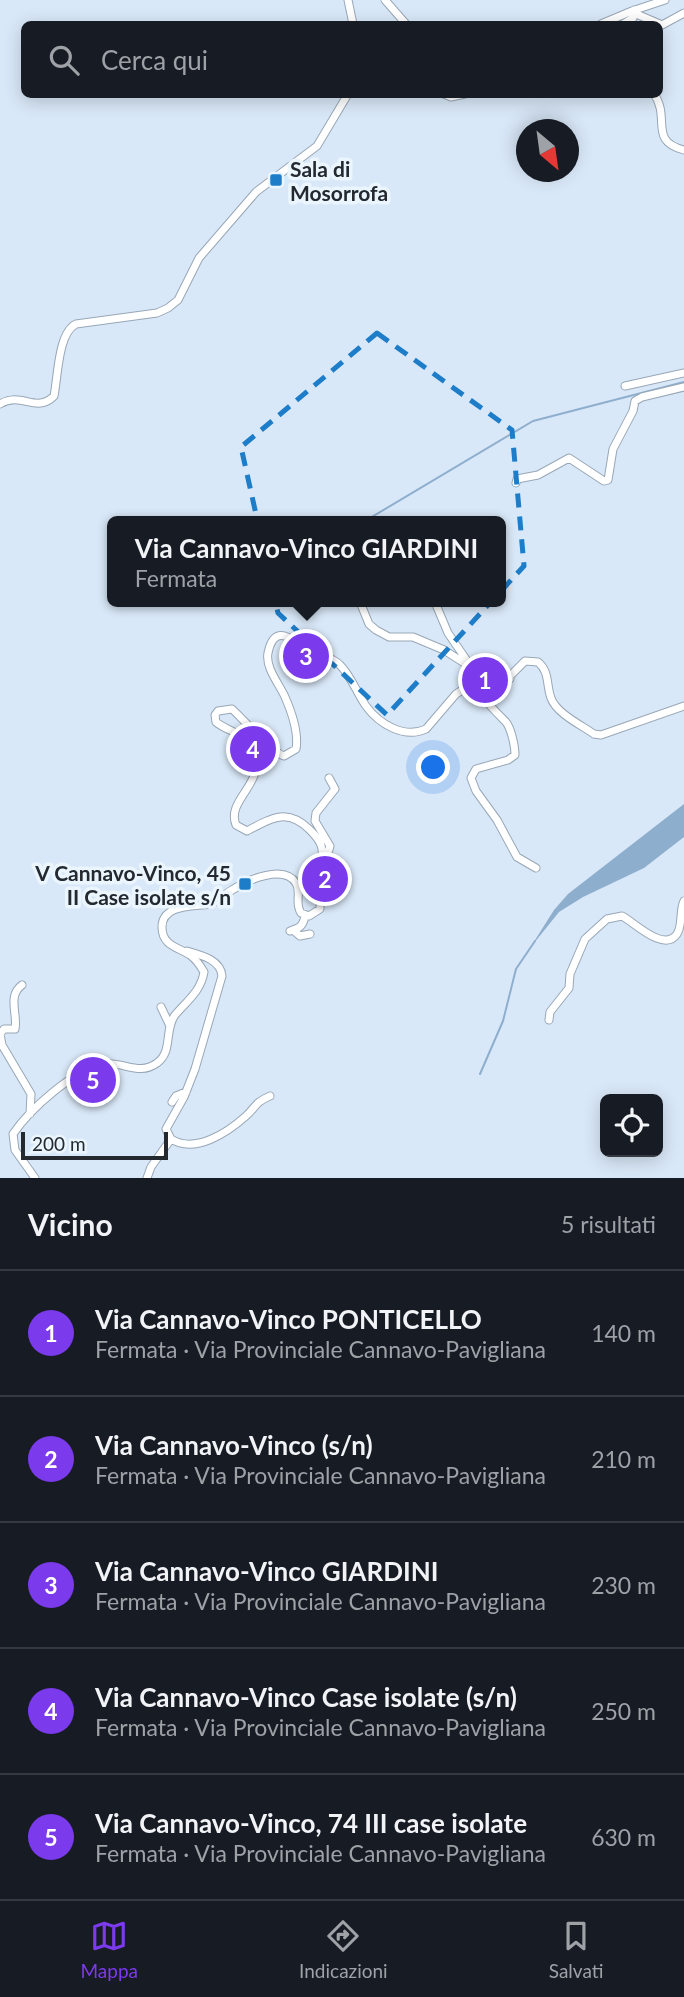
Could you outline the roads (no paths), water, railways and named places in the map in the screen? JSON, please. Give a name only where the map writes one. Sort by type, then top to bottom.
[{"type":"street","points":[[348,0],[352,21]]},
{"type":"street","points":[[385,0],[403,21]]},
{"type":"street","points":[[609,21],[665,0]]},
{"type":"street","points":[[634,12],[653,21]]},
{"type":"street","points":[[628,21],[634,18],[634,12]]},
{"type":"street","points":[[663,24],[684,13]]},
{"type":"street","points":[[0,404],[17,398],[37,404],[47,403],[54,396],[64,337],[68,328],[76,324],[157,313],[168,309],[178,300],[199,258],[256,192],[317,146],[346,98]]},
{"type":"street","points":[[656,98],[661,108],[662,136],[666,143],[684,150]]},
{"type":"street","points":[[625,386],[684,373]]},
{"type":"street","points":[[516,483],[517,479],[538,475],[569,458],[604,481],[607,480],[613,449],[633,411],[635,401],[684,387]]},
{"type":"street","points":[[362,607],[369,624],[383,635],[413,637],[431,644],[472,668]]},
{"type":"street","points":[[437,607],[448,633],[472,668],[480,692],[497,715],[508,723],[515,755],[508,760],[476,769],[471,778],[473,786],[497,820],[517,857],[536,868]]},
{"type":"street","points":[[305,916],[320,909],[321,845],[316,836],[291,816],[283,816],[247,831],[236,825],[233,818],[257,765],[255,755],[244,740],[216,722],[215,715],[225,708],[232,709],[256,730],[277,754],[284,756],[296,749],[295,724],[267,659],[274,639],[289,636],[310,651],[332,658],[342,667],[367,708],[389,726],[402,732],[420,732],[426,729],[456,694],[477,682],[510,676],[525,661],[538,662],[547,675],[551,700],[557,708],[594,734],[601,735],[684,706]]},
{"type":"street","points":[[321,854],[328,853],[330,846],[315,821],[316,813],[335,789],[329,778]]},
{"type":"street","points":[[36,1178],[19,1156],[13,1141],[13,1134],[30,1114],[51,1093],[98,1066],[112,1064],[141,1070],[159,1062],[168,1044],[173,1018],[201,987],[204,972],[197,961],[169,945],[162,927],[163,919],[169,912],[211,904],[232,890],[282,873],[293,879],[299,890],[298,909],[305,916]]},
{"type":"street","points":[[549,1020],[550,1012],[569,988],[570,974],[585,939],[607,919],[622,916],[652,936],[670,940],[678,932],[684,901]]},
{"type":"street","points":[[305,916],[303,924],[292,930],[300,936],[310,934]]},
{"type":"street","points":[[175,948],[217,963],[222,970],[195,1069],[166,1129],[172,1139],[187,1145],[205,1141],[245,1117],[256,1102],[270,1096]]},
{"type":"street","points":[[22,985],[14,997],[15,1029],[4,1029],[0,1034],[6,1054],[31,1094],[30,1114]]},
{"type":"street","points":[[161,1007],[170,1026]]},
{"type":"street","points":[[172,1102],[176,1096],[186,1092]]},
{"type":"street","points":[[147,1178],[150,1167],[172,1139]]},
{"type":"water","points":[[684,804],[684,837],[644,868],[583,897],[559,912],[530,948],[554,910],[568,894]]},
{"type":"waterway","points":[[373,516],[533,421],[684,382]]},
{"type":"waterway","points":[[480,1074],[503,1021],[516,969],[535,941]]},
{"type":"place","name":"Sala di Mosorrofa","points":[[276,180]]},
{"type":"place","name":"Via Cannavo-Vinco GIARDINI","points":[[306,656]]},
{"type":"place","name":"Via Cannavo-Vinco PONTICELLO","points":[[485,680]]},
{"type":"place","name":"Via Cannavo-Vinco Case isolate (s/n)","points":[[253,749]]},
{"type":"place","name":"Via Cannavo-Vinco (s/n)","points":[[325,879]]},
{"type":"place","name":"V Cannavo-Vinco, 45 II Case isolate s/n","points":[[245,884]]},
{"type":"place","name":"Via Cannavo-Vinco, 74 III case isolate","points":[[93,1080]]}]
